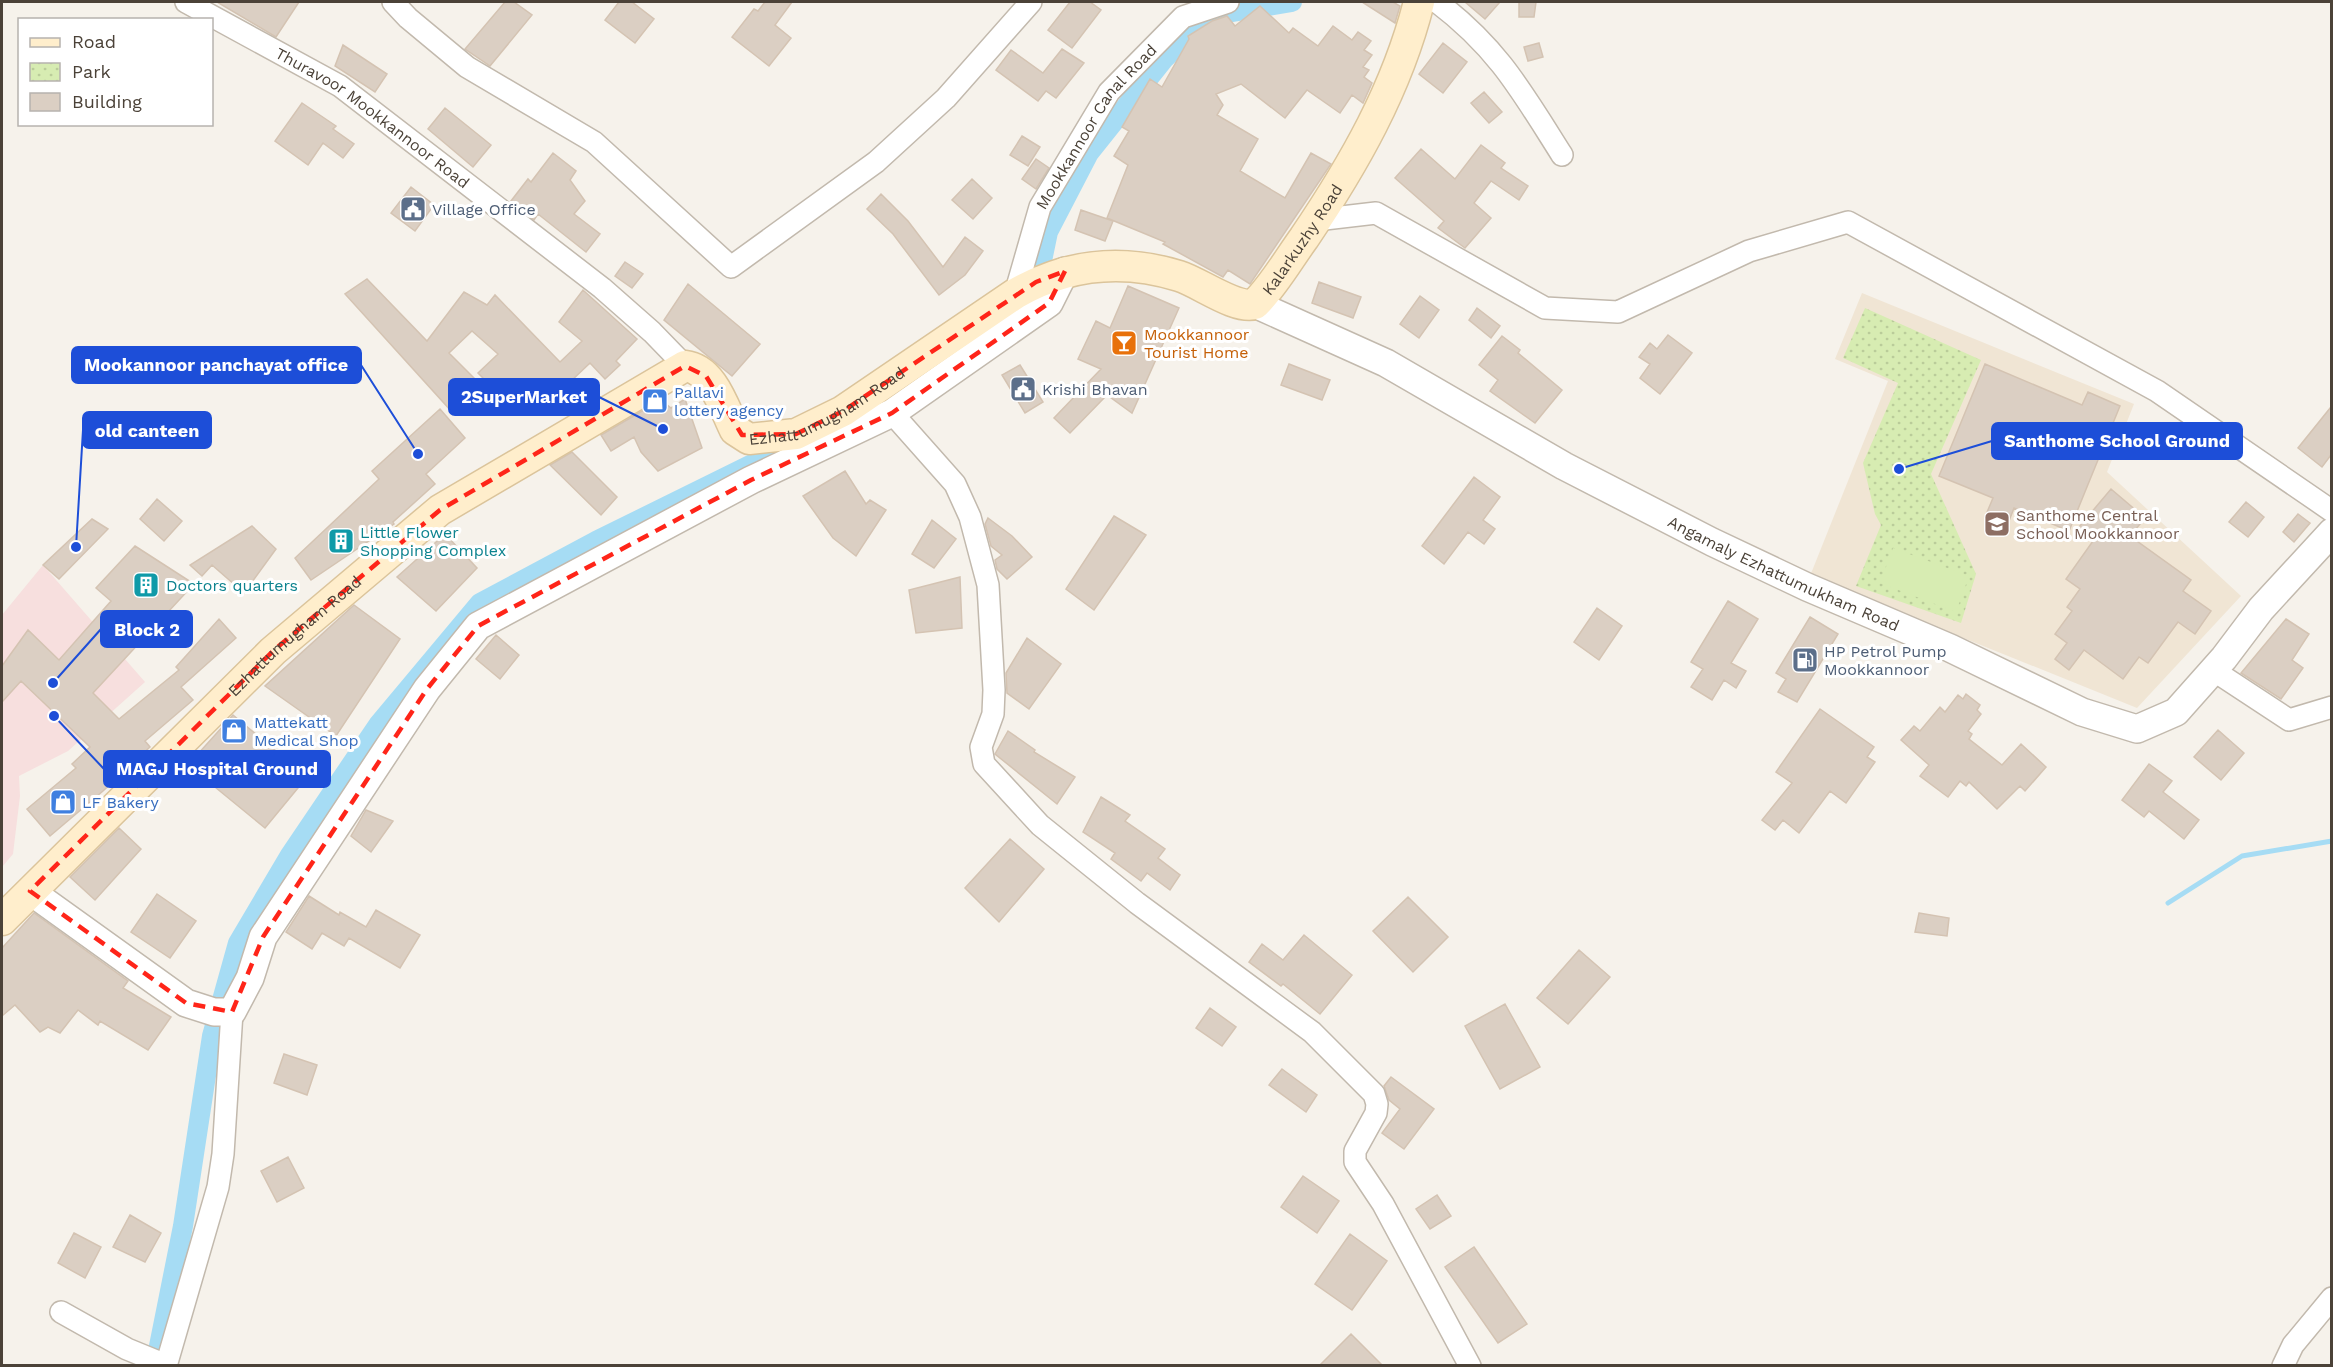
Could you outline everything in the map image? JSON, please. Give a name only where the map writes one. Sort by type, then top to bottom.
[{"type":"main road","name":"Kalarkuzhy Road","points":[[1039,282],[1103,264],[1133,267],[1179,276],[1243,305],[1255,304],[1350,169],[1376,120],[1409,40],[1419,2]]},
{"type":"main road","name":"Ezhattumugham Road","points":[[2,920],[273,651],[440,510],[685,366],[697,367],[706,376],[735,430],[742,435],[749,439],[796,434],[843,411],[1039,282]]},
{"type":"street","name":"Thuravoor Mookkannoor Road","points":[[186,2],[340,86],[602,288],[652,332],[685,366]]},
{"type":"street","points":[[393,2],[408,18],[467,68],[594,142],[731,267],[876,162],[946,98],[1031,2]]},
{"type":"street","name":"Mookkannoor Canal Road","points":[[1039,282],[1040,207],[1109,92],[1183,17],[1228,2]]},
{"type":"street","points":[[1437,2],[1475,32],[1503,63],[1562,155]]},
{"type":"street","points":[[1316,220],[1376,213],[1545,308],[1618,312],[1749,251],[1848,222],[2157,391],[2331,511]]},
{"type":"street","points":[[61,1312],[127,1349],[165,1365],[218,1187],[223,1154],[224,1012],[250,978],[269,928],[427,689],[477,626],[751,480],[892,413],[1049,303],[1039,282]]},
{"type":"street","name":"Angamaly Ezhattumukham Road","points":[[1255,304],[1386,363],[1564,466],[1663,518],[1807,587],[1950,648],[2109,722],[2137,729],[2176,712],[2213,670],[2261,609],[2331,532]]},
{"type":"street","points":[[892,413],[955,484],[970,517],[988,585],[994,690],[993,714],[981,747],[984,764],[1040,825],[1137,903],[1312,1032],[1374,1094],[1377,1104],[1376,1113],[1355,1151],[1355,1162],[1383,1204],[1462,1362]]},
{"type":"street","points":[[2213,670],[2289,720],[2331,707]]},
{"type":"street","points":[[30,891],[186,1003],[224,1012]]},
{"type":"street","points":[[2283,1365],[2293,1345],[2331,1298]]},
{"type":"highlighted area","points":[[1065,271],[1049,303],[892,413],[751,480],[478,626],[427,689],[263,937],[232,1012],[186,1003],[30,891],[273,651],[440,510],[685,366],[706,376],[742,435],[796,434],[843,411],[1036,282]]},
{"type":"shaded area","name":"Santhome Central School Mookkannoor","points":[[1862,293],[2134,404],[2107,472],[2241,596],[2137,708],[1810,576],[1888,381],[1835,359]]},
{"type":"shaded area","points":[[43,565],[145,682],[68,751],[19,776],[20,796],[13,854],[2,867],[2,615]]},
{"type":"green space","points":[[1865,308],[1981,360],[1931,474],[1976,574],[1961,623],[1856,586],[1881,525],[1875,514],[1863,463],[1898,383],[1843,358]]},
{"type":"green space","points":[[1893,548],[1969,576],[1956,612],[1880,583]]},
{"type":"building","points":[[217,2],[299,2],[276,37]]},
{"type":"building","points":[[505,2],[514,2],[532,15],[490,66],[465,49]]},
{"type":"building","points":[[619,2],[632,2],[654,19],[635,43],[605,20]]},
{"type":"building","points":[[765,2],[792,2],[775,25],[791,38],[769,66],[732,37],[754,9],[758,11]]},
{"type":"building","points":[[1070,2],[1090,2],[1101,10],[1072,48],[1048,30]]},
{"type":"building","points":[[1362,2],[1393,2],[1400,6],[1395,23]]},
{"type":"building","points":[[1465,2],[1500,2],[1485,19]]},
{"type":"building","points":[[1519,2],[1536,2],[1534,17],[1519,17]]},
{"type":"building","points":[[1260,6],[1289,33],[1293,28],[1318,46],[1333,26],[1352,40],[1358,32],[1371,41],[1364,50],[1372,55],[1363,67],[1369,70],[1364,77],[1372,83],[1363,103],[1352,95],[1340,113],[1307,90],[1285,118],[1241,84],[1216,94],[1223,105],[1217,115],[1258,139],[1240,171],[1285,198],[1311,153],[1331,164],[1250,284],[1228,270],[1223,277],[1163,244],[1165,242],[1107,218],[1128,165],[1114,156],[1129,131],[1122,127],[1150,79],[1162,87],[1189,39],[1188,36],[1212,21],[1227,16],[1235,26]]},
{"type":"building","points":[[1443,43],[1467,62],[1443,93],[1419,74]]},
{"type":"building","points":[[1539,43],[1543,57],[1528,61],[1524,47]]},
{"type":"building","points":[[343,45],[387,74],[375,92],[335,66]]},
{"type":"building","points":[[1062,49],[1084,63],[1056,98],[1046,91],[1038,101],[996,70],[1011,50],[1043,73]]},
{"type":"building","points":[[1484,92],[1502,112],[1489,123],[1471,103]]},
{"type":"building","points":[[302,103],[336,126],[333,129],[354,144],[343,158],[323,143],[308,165],[275,141]]},
{"type":"building","points":[[445,108],[491,145],[473,167],[428,129]]},
{"type":"building","points":[[1022,136],[1040,147],[1028,166],[1010,155]]},
{"type":"building","points":[[1481,145],[1505,163],[1501,168],[1528,186],[1519,200],[1491,181],[1474,203],[1491,218],[1465,248],[1438,228],[1444,221],[1395,178],[1421,149],[1455,179]]},
{"type":"building","points":[[553,153],[576,171],[570,180],[585,201],[574,214],[600,234],[586,252],[538,214],[534,220],[511,201],[528,179],[531,182]]},
{"type":"building","points":[[1036,159],[1049,168],[1036,189],[1022,179]]},
{"type":"building","points":[[972,179],[992,198],[973,219],[952,200]]},
{"type":"building","name":"Village Office","points":[[411,187],[434,205],[415,231],[391,213]]},
{"type":"building","points":[[881,194],[908,221],[943,267],[965,237],[983,251],[965,275],[939,295],[893,234],[867,209]]},
{"type":"building","points":[[1081,210],[1113,221],[1105,241],[1075,230]]},
{"type":"building","points":[[625,262],[643,274],[632,288],[615,276]]},
{"type":"building","points":[[367,279],[427,341],[464,292],[487,305],[495,295],[560,362],[582,341],[559,322],[583,290],[637,339],[616,361],[620,365],[605,379],[590,363],[550,401],[540,393],[518,413],[478,373],[498,354],[472,331],[449,353],[479,383],[453,413],[345,294]]},
{"type":"building","points":[[1319,282],[1361,297],[1353,318],[1312,303]]},
{"type":"building","points":[[688,284],[760,344],[732,376],[664,320]]},
{"type":"building","name":"Mookkannoor Tourist Home","points":[[1128,286],[1179,308],[1132,413],[1107,395],[1070,433],[1054,418],[1101,369],[1078,359],[1096,321],[1110,328]]},
{"type":"building","points":[[1420,296],[1439,310],[1419,338],[1400,324]]},
{"type":"building","points":[[1477,308],[1500,326],[1491,338],[1469,320]]},
{"type":"building","points":[[1668,335],[1692,353],[1660,394],[1640,378],[1650,364],[1639,357],[1650,343],[1657,349]]},
{"type":"building","points":[[1502,336],[1520,350],[1518,353],[1562,390],[1535,423],[1490,391],[1498,380],[1479,365]]},
{"type":"building","points":[[1289,364],[1330,380],[1322,400],[1281,385]]},
{"type":"building","points":[[1985,364],[2082,405],[2088,392],[2120,406],[2069,531],[2014,508],[2007,526],[1985,517],[1993,498],[1939,476]]},
{"type":"building","name":"Krishi Bhavan","points":[[1020,365],[1043,402],[1025,413],[1002,375]]},
{"type":"building","points":[[685,399],[702,448],[658,471],[641,452],[634,437],[611,451],[601,435],[661,400],[671,408]]},
{"type":"building","points":[[2331,407],[2331,455],[2322,467],[2298,448]]},
{"type":"building","points":[[440,409],[465,438],[426,474],[435,484],[393,522],[394,524],[311,580],[295,558],[379,479],[372,471]]},
{"type":"building","points":[[572,452],[617,497],[601,515],[550,465]]},
{"type":"building","points":[[845,471],[866,504],[870,500],[886,510],[856,556],[833,538],[803,496]]},
{"type":"building","points":[[1474,477],[1500,497],[1483,520],[1495,529],[1484,544],[1468,532],[1444,564],[1422,546]]},
{"type":"building","points":[[2111,489],[2145,518],[2130,536],[2191,580],[2183,591],[2211,611],[2195,634],[2178,622],[2148,663],[2139,657],[2123,679],[2084,650],[2069,670],[2055,659],[2067,643],[2055,634],[2072,611],[2067,607],[2080,589],[2066,579],[2093,541],[2074,533]]},
{"type":"building","points":[[157,499],[182,521],[164,541],[140,519]]},
{"type":"building","points":[[2246,502],[2264,517],[2248,537],[2229,522]]},
{"type":"building","points":[[2298,514],[2310,523],[2294,542],[2283,532]]},
{"type":"building","points":[[1114,516],[1146,535],[1094,610],[1066,589]]},
{"type":"building","points":[[988,518],[1012,536],[1032,557],[1007,579],[997,569],[995,560],[1002,555],[991,546],[985,524]]},
{"type":"building","points":[[92,519],[108,529],[59,579],[43,565]]},
{"type":"building","points":[[932,520],[956,539],[934,568],[912,554]]},
{"type":"building","points":[[252,526],[276,549],[244,593],[212,565],[202,576],[190,565]]},
{"type":"building","points":[[445,534],[477,568],[436,611],[397,577]]},
{"type":"building","points":[[135,546],[194,584],[93,693],[119,719],[179,670],[176,667],[219,619],[236,638],[181,687],[193,700],[145,741],[150,747],[50,836],[27,809],[76,768],[72,764],[90,747],[21,681],[2,702],[2,666],[28,630],[59,660],[111,601],[96,588]]},
{"type":"building","points":[[960,577],[962,628],[916,633],[909,590]]},
{"type":"building","points":[[1728,601],[1758,619],[1731,663],[1746,671],[1736,688],[1724,680],[1712,700],[1691,687],[1703,669],[1691,662]]},
{"type":"building","points":[[354,605],[400,639],[336,736],[265,686]]},
{"type":"building","points":[[1597,608],[1622,626],[1599,660],[1574,642]]},
{"type":"building","points":[[1810,617],[1838,634],[1797,702],[1778,692],[1786,679],[1776,673]]},
{"type":"building","points":[[2286,619],[2309,634],[2292,660],[2303,668],[2281,699],[2241,673]]},
{"type":"building","points":[[496,635],[519,655],[500,679],[476,659]]},
{"type":"building","points":[[1027,638],[1061,664],[1029,709],[1007,693],[1006,673]]},
{"type":"building","points":[[1966,694],[1980,705],[1977,710],[1981,714],[1968,731],[1972,734],[1969,739],[2002,765],[2021,744],[2046,767],[2025,791],[2020,786],[1997,809],[1969,782],[1966,786],[1960,781],[1948,797],[1920,776],[1929,765],[1901,740],[1914,726],[1920,731],[1940,707],[1945,712],[1958,695],[1963,699]]},
{"type":"building","points":[[1820,709],[1874,747],[1867,757],[1875,762],[1846,803],[1830,791],[1799,833],[1783,820],[1775,830],[1762,820],[1792,783],[1776,772]]},
{"type":"building","points":[[233,715],[307,777],[265,828],[188,765]]},
{"type":"building","points":[[2218,730],[2244,753],[2221,780],[2194,757]]},
{"type":"building","points":[[1008,731],[1035,750],[1034,752],[1075,777],[1057,804],[995,754]]},
{"type":"building","points":[[2149,764],[2172,781],[2163,792],[2199,820],[2184,839],[2149,811],[2144,817],[2122,800]]},
{"type":"building","points":[[1101,797],[1130,815],[1125,821],[1165,849],[1158,858],[1180,875],[1170,890],[1147,873],[1141,881],[1111,859],[1115,853],[1083,832]]},
{"type":"building","points":[[366,810],[393,821],[371,852],[351,836]]},
{"type":"building","points":[[119,828],[141,849],[95,900],[70,877]]},
{"type":"building","points":[[1010,839],[1044,869],[999,922],[965,888]]},
{"type":"building","points":[[157,894],[196,921],[170,958],[131,932]]},
{"type":"building","points":[[309,896],[339,915],[340,912],[366,927],[376,910],[420,935],[400,968],[349,938],[344,946],[322,933],[312,949],[286,932]]},
{"type":"building","points":[[1408,897],[1448,937],[1413,972],[1373,931]]},
{"type":"building","points":[[34,913],[128,981],[123,988],[171,1017],[148,1050],[100,1021],[98,1025],[78,1010],[60,1033],[48,1027],[40,1032],[15,1005],[2,1016],[2,948]]},
{"type":"building","points":[[1919,913],[1949,918],[1947,936],[1915,932]]},
{"type":"building","points":[[1304,935],[1352,975],[1320,1014],[1283,984],[1281,986],[1249,962],[1262,944],[1283,960]]},
{"type":"building","points":[[1579,950],[1610,977],[1568,1024],[1537,998]]},
{"type":"building","points":[[1505,1004],[1540,1067],[1500,1089],[1465,1026]]},
{"type":"building","points":[[1210,1008],[1236,1027],[1222,1046],[1196,1028]]},
{"type":"building","points":[[284,1054],[317,1065],[307,1095],[274,1083]]},
{"type":"building","points":[[1282,1069],[1317,1095],[1306,1112],[1269,1085]]},
{"type":"building","points":[[1391,1077],[1434,1109],[1404,1149],[1382,1133],[1400,1109],[1389,1100],[1384,1086]]},
{"type":"building","points":[[288,1157],[304,1188],[277,1202],[261,1171]]},
{"type":"building","points":[[1303,1176],[1339,1201],[1317,1233],[1281,1207]]},
{"type":"building","points":[[1437,1195],[1451,1216],[1430,1229],[1416,1209]]},
{"type":"building","points":[[130,1215],[161,1233],[145,1262],[113,1247]]},
{"type":"building","points":[[74,1233],[101,1247],[85,1278],[58,1263]]},
{"type":"building","points":[[1350,1234],[1387,1261],[1352,1310],[1315,1284]]},
{"type":"building","points":[[1474,1247],[1527,1324],[1498,1343],[1445,1267]]},
{"type":"building","points":[[1351,1334],[1382,1365],[1320,1365]]},
{"type":"waterway","points":[[1038,280],[1048,232],[1089,153],[1164,59],[1209,16],[1292,2]]},
{"type":"waterway","points":[[155,1366],[183,1226],[212,1036],[238,943],[290,855],[378,725],[480,603],[596,541],[801,440]]},
{"type":"waterway","points":[[2168,903],[2242,856],[2332,841]]},
{"type":"place","name":"Village Office","points":[[413,209]]},
{"type":"place","name":"Mookkannoor Tourist Home","points":[[1124,343]]},
{"type":"place","name":"Krishi Bhavan","points":[[1023,389]]},
{"type":"place","name":"Pallavi lottery agency","points":[[655,401]]},
{"type":"place","name":"2SuperMarket","points":[[663,429]]},
{"type":"place","name":"Mookannoor panchayat office","points":[[418,454]]},
{"type":"place","name":"Santhome School Ground","points":[[1899,469]]},
{"type":"place","name":"Santhome Central School Mookkannoor","points":[[1997,524]]},
{"type":"place","name":"Little Flower Shopping Complex","points":[[341,541]]},
{"type":"place","name":"old canteen","points":[[76,547]]},
{"type":"place","name":"Doctors quarters","points":[[146,585]]},
{"type":"place","name":"HP Petrol Pump Mookkannoor","points":[[1805,660]]},
{"type":"place","name":"Block 2","points":[[53,683]]},
{"type":"place","name":"MAGJ Hospital Ground","points":[[54,716]]},
{"type":"place","name":"Mattekatt Medical Shop","points":[[234,731]]},
{"type":"place","name":"LF Bakery","points":[[63,802]]}]
